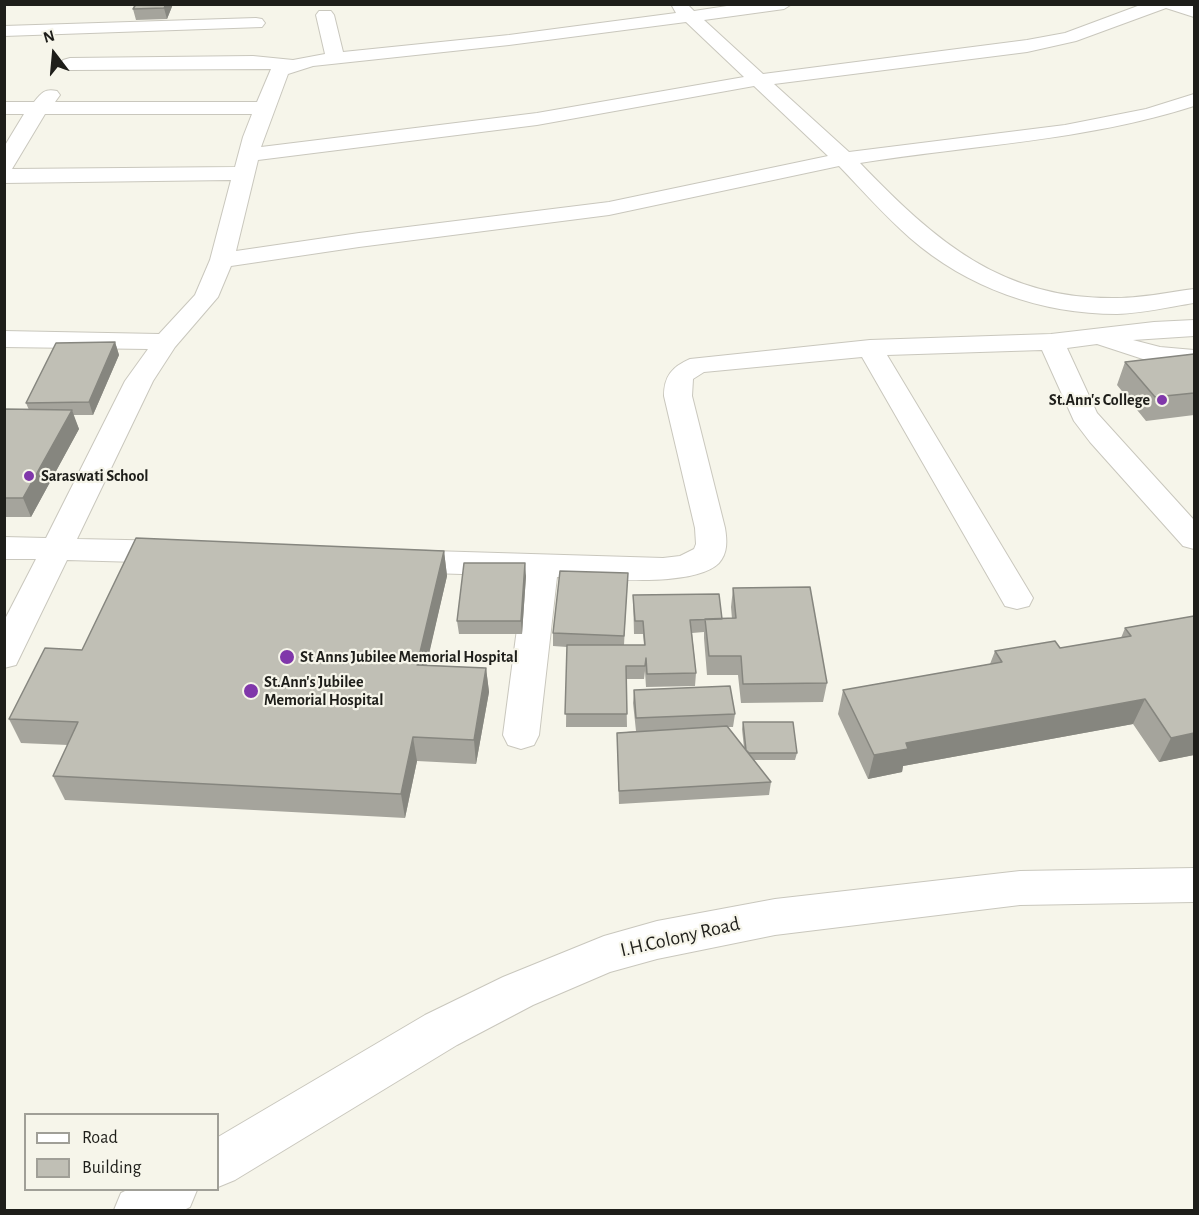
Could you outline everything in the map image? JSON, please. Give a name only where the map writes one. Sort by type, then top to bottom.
[{"type":"street","points":[[70,64],[253,62],[289,65],[509,40],[683,10],[784,4]]},
{"type":"street","points":[[4,176],[245,164],[537,119],[758,80],[1038,44],[1070,37],[1161,4]]},
{"type":"street","points":[[1172,4],[1194,12]]},
{"type":"street","points":[[683,10],[844,159],[915,230],[966,268],[1002,286],[1040,297],[1090,305],[1119,306],[1194,296]]},
{"type":"street","points":[[5,31],[16,13]]},
{"type":"street","points":[[325,15],[335,59]]},
{"type":"street","points":[[5,31],[91,21],[256,23]]},
{"type":"street","points":[[4,166],[30,120],[62,86],[91,21]]},
{"type":"street","points":[[4,656],[139,381],[166,342],[206,297],[222,260],[245,164],[264,108],[280,70],[289,65]]},
{"type":"street","points":[[248,87],[272,87]]},
{"type":"street","points":[[222,260],[264,257],[344,242],[573,214],[644,202],[844,159],[1072,131],[1173,108],[1194,100]]},
{"type":"street","points":[[4,108],[264,108]]},
{"type":"street","points":[[376,561],[663,569],[686,566],[707,556],[712,544],[710,528],[678,396],[677,381],[685,371],[710,363],[870,348],[1051,342],[1154,330],[1194,328]]},
{"type":"street","points":[[1102,337],[1140,353],[1194,358]]},
{"type":"street","points":[[4,339],[166,342]]},
{"type":"street","points":[[1051,342],[1084,415],[1100,436],[1194,539]]},
{"type":"street","points":[[870,348],[1017,598]]},
{"type":"street","points":[[4,548],[198,553]]},
{"type":"street","points":[[521,735],[542,564]]},
{"type":"street","name":"I.H.Colony Road","points":[[219,1162],[441,1030],[518,990],[604,955],[657,940],[775,917],[1020,888],[1194,885]]},
{"type":"street","points":[[138,1210],[171,1191]]},
{"type":"building","points":[[136,4],[166,4],[164,8],[133,9]]},
{"type":"building","points":[[115,342],[89,402],[26,403],[56,343]]},
{"type":"building","points":[[1194,354],[1194,393],[1155,397],[1125,362]]},
{"type":"building","points":[[4,409],[72,410],[23,498],[4,498]]},
{"type":"building","name":"St.Ann's Jubilee Memorial Hospital","points":[[136,538],[444,551],[417,665],[486,668],[474,740],[413,737],[401,794],[53,776],[78,722],[9,719],[45,648],[82,650]]},
{"type":"building","points":[[464,563],[525,563],[521,621],[457,621]]},
{"type":"building","points":[[560,571],[628,573],[624,636],[553,633]]},
{"type":"building","points":[[810,587],[827,683],[743,684],[741,656],[709,656],[705,619],[736,618],[733,588]]},
{"type":"building","points":[[719,594],[722,619],[690,620],[696,673],[647,674],[646,658],[645,666],[626,666],[627,714],[565,714],[567,645],[645,645],[643,621],[635,621],[633,595]]},
{"type":"building","points":[[1194,616],[1194,733],[1171,738],[1145,699],[906,743],[908,749],[874,755],[843,690],[1002,662],[995,651],[1055,641],[1060,648],[1131,636],[1125,628]]},
{"type":"building","points":[[730,686],[735,714],[636,718],[634,690]]},
{"type":"building","points":[[743,722],[793,722],[797,753],[749,753],[746,750]]},
{"type":"building","points":[[727,726],[771,782],[619,791],[617,733]]},
{"type":"place","name":"St.Ann's College","points":[[1162,400]]},
{"type":"place","name":"Saraswati School","points":[[29,476]]},
{"type":"place","name":"St Anns Jubilee Memorial Hospital","points":[[287,657]]},
{"type":"place","name":"St.Ann's Jubilee Memorial Hospital","points":[[251,691]]}]
